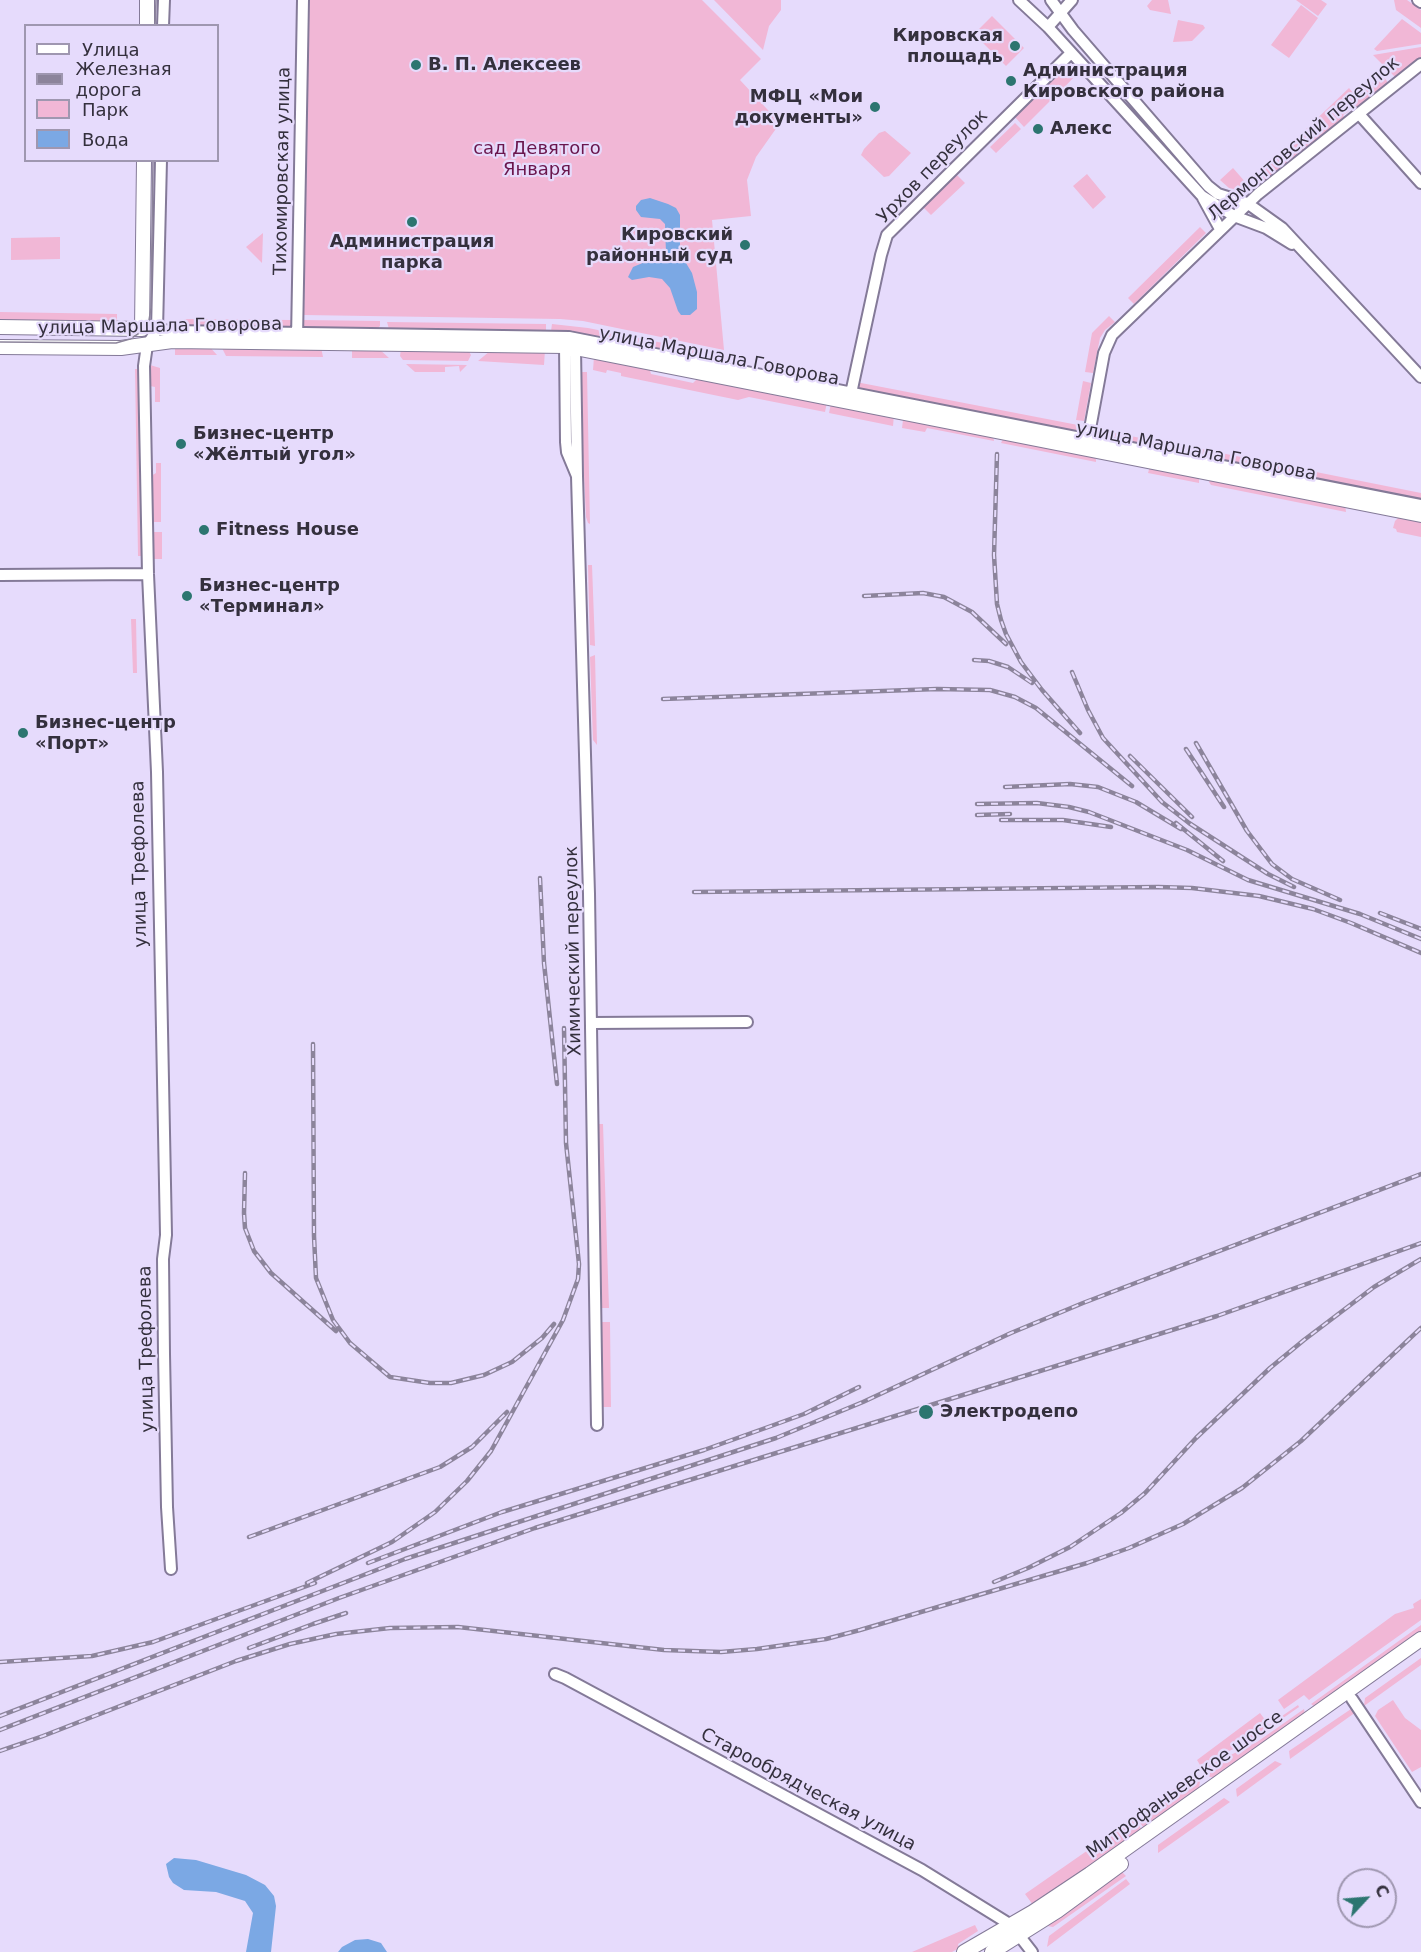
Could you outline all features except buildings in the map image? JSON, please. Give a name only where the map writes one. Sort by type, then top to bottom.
[{"type":"main road","points":[[147,0],[147,24]]},
{"type":"main road","points":[[142,329],[144,162]]},
{"type":"main road","name":"улица Маршала Говорова","points":[[0,327],[142,329]]},
{"type":"main road","name":"улица Маршала Говорова","points":[[0,347],[121,348],[172,341],[297,337],[570,344],[1088,444],[1421,515]]},
{"type":"main road","name":"Митрофаньевское шоссе","points":[[992,1952],[1016,1930],[1090,1874],[1421,1639]]},
{"type":"main road","name":"Митрофаньевское шоссе","points":[[964,1952],[1058,1911],[1421,1650]]},
{"type":"street","points":[[163,24],[164,0]]},
{"type":"street","name":"Тихомировская улица","points":[[297,337],[303,0]]},
{"type":"street","points":[[1019,0],[1048,27],[1202,196],[1220,229]]},
{"type":"street","points":[[1051,0],[1060,14],[1208,186],[1218,194],[1248,203],[1282,228],[1421,377]]},
{"type":"street","points":[[1048,27],[1072,0]]},
{"type":"street","name":"Урхов переулок","points":[[850,397],[887,235],[1071,53]]},
{"type":"street","name":"Лермонтовский переулок","points":[[1088,444],[1108,339],[1248,203],[1421,64]]},
{"type":"street","points":[[1359,114],[1421,183]]},
{"type":"street","points":[[157,330],[161,162]]},
{"type":"street","points":[[1202,196],[1234,216],[1251,221],[1279,236],[1306,255]]},
{"type":"street","name":"улица Маршала Говорова","points":[[142,329],[297,337]]},
{"type":"street","name":"улица Трефолева","points":[[157,330],[147,345],[144,363],[148,574],[157,772],[166,1235],[164,1354],[167,1507],[171,1569]]},
{"type":"street","name":"Химический переулок","points":[[570,344],[566,442],[567,452],[577,476],[592,1023],[597,1425]]},
{"type":"street","name":"улица Маршала Говорова","points":[[1088,444],[1421,505]]},
{"type":"street","points":[[0,575],[148,574]]},
{"type":"street","points":[[592,1023],[747,1022]]},
{"type":"street","name":"Старообрядческая улица","points":[[555,1674],[872,1841],[994,1913],[1016,1930],[1032,1952]]},
{"type":"street","points":[[1352,1699],[1421,1802]]},
{"type":"green space","name":"сад Девятого Января","points":[[309,0],[702,0],[761,59],[740,80],[780,123],[756,157],[747,180],[751,216],[712,220],[724,350],[583,321],[560,319],[304,315]]},
{"type":"green space","points":[[714,0],[781,0],[781,10],[769,26],[763,50]]},
{"type":"green space","points":[[1152,0],[1168,0],[1171,14],[1150,10],[1147,6]]},
{"type":"green space","points":[[1296,0],[1321,0],[1327,4],[1318,16]]},
{"type":"green space","points":[[1394,0],[1407,0],[1421,10],[1421,28],[1396,10]]},
{"type":"green space","points":[[1301,5],[1318,18],[1289,58],[1271,45]]},
{"type":"green space","points":[[992,16],[1024,48],[1006,66],[980,40],[983,37],[977,31]]},
{"type":"green space","points":[[1402,19],[1421,33],[1421,44],[1377,51],[1374,49]]},
{"type":"green space","points":[[1178,20],[1203,25],[1205,28],[1192,41],[1173,42]]},
{"type":"green space","points":[[1421,47],[1421,57],[1395,77],[1373,55]]},
{"type":"green space","points":[[1064,67],[1074,77],[1057,95],[1046,83]]},
{"type":"green space","points":[[1382,75],[1387,84],[1350,114],[1356,96]]},
{"type":"green space","points":[[1349,88],[1354,94],[1348,112],[1343,115],[1345,118],[1259,186],[1254,181],[1260,173]]},
{"type":"green space","points":[[1042,89],[1052,99],[1024,127],[1014,116]]},
{"type":"green space","points":[[1015,123],[1021,129],[996,153],[990,147]]},
{"type":"green space","points":[[885,131],[911,153],[889,176],[884,177],[861,155],[879,133]]},
{"type":"green space","points":[[1233,168],[1247,184],[1238,190],[1229,188],[1220,180]]},
{"type":"green space","points":[[954,172],[965,183],[931,215],[921,205]]},
{"type":"green space","points":[[1087,174],[1106,197],[1093,209],[1073,186]]},
{"type":"green space","points":[[1200,227],[1206,233],[1134,304],[1128,298]]},
{"type":"green space","points":[[263,233],[262,263],[246,247]]},
{"type":"green space","points":[[60,237],[60,259],[11,260],[11,238]]},
{"type":"green space","points":[[0,312],[117,314],[117,322],[0,321]]},
{"type":"green space","points":[[1109,316],[1115,322],[1105,330],[1100,338],[1093,373],[1085,372],[1092,333]]},
{"type":"green space","points":[[180,319],[292,320],[292,326],[291,328],[179,326]]},
{"type":"green space","points":[[302,320],[380,321],[380,326],[377,329],[303,328]]},
{"type":"green space","points":[[387,322],[546,324],[546,331],[389,329]]},
{"type":"green space","points":[[552,324],[588,328],[723,355],[721,362],[569,332],[551,331]]},
{"type":"green space","points":[[208,345],[217,355],[175,355],[175,347]]},
{"type":"green space","points":[[321,347],[323,357],[226,356],[222,348]]},
{"type":"green space","points":[[378,348],[389,358],[352,358],[352,350]]},
{"type":"green space","points":[[401,349],[468,350],[471,355],[468,361],[403,360],[400,356]]},
{"type":"green space","points":[[545,350],[544,365],[478,361],[490,351]]},
{"type":"green space","points":[[594,357],[649,366],[651,374],[693,383],[700,376],[827,402],[825,412],[749,397],[738,400],[621,376],[621,373],[607,370],[606,373],[593,370]]},
{"type":"green space","points":[[406,364],[467,365],[460,372],[459,366],[445,367],[445,372],[415,372]]},
{"type":"green space","points":[[150,365],[160,368],[160,402],[155,402],[155,387],[150,386]]},
{"type":"green space","points":[[135,369],[138,369],[142,556],[138,556]]},
{"type":"green space","points":[[579,372],[587,372],[590,524],[586,517]]},
{"type":"green space","points":[[1083,381],[1091,383],[1084,421],[1076,420]]},
{"type":"green space","points":[[856,382],[1083,426],[1079,433],[863,390]]},
{"type":"green space","points":[[831,403],[894,415],[893,426],[829,413]]},
{"type":"green space","points":[[903,420],[993,435],[994,441],[927,428],[925,432],[902,428]]},
{"type":"green space","points":[[1097,429],[1150,440],[1149,447],[1098,437]]},
{"type":"green space","points":[[1004,437],[1095,455],[1096,462],[1001,443]]},
{"type":"green space","points":[[1171,443],[1421,493],[1421,501],[1172,451]]},
{"type":"green space","points":[[156,463],[161,463],[161,522],[152,522],[151,476],[156,473]]},
{"type":"green space","points":[[1150,466],[1199,476],[1199,483],[1148,473]]},
{"type":"green space","points":[[1210,478],[1345,504],[1346,512],[1211,485]]},
{"type":"green space","points":[[1400,516],[1421,519],[1421,537],[1397,532],[1393,528]]},
{"type":"green space","points":[[162,532],[162,559],[153,559],[152,534]]},
{"type":"green space","points":[[588,565],[592,565],[595,646],[590,645]]},
{"type":"green space","points":[[131,619],[136,619],[137,673],[133,673]]},
{"type":"green space","points":[[595,655],[597,745],[593,740],[590,657]]},
{"type":"green space","points":[[599,1124],[603,1124],[609,1308],[601,1308]]},
{"type":"green space","points":[[601,1322],[610,1322],[611,1407],[603,1407]]},
{"type":"green space","points":[[1421,1599],[1421,1620],[1309,1700],[1304,1695],[1284,1709],[1278,1700],[1395,1614],[1414,1608],[1413,1604]]},
{"type":"green space","points":[[1421,1625],[1421,1632],[1320,1704],[1315,1707],[1311,1704]]},
{"type":"green space","points":[[1421,1658],[1421,1665],[1364,1706],[1365,1698]]},
{"type":"green space","points":[[1393,1700],[1405,1718],[1421,1730],[1421,1767],[1412,1772],[1375,1716],[1378,1710]]},
{"type":"green space","points":[[1298,1705],[1299,1707],[1250,1741],[1200,1765],[1197,1760],[1260,1713],[1269,1725]]},
{"type":"green space","points":[[1304,1709],[1305,1714],[1215,1778],[1210,1777],[1202,1769],[1257,1742]]},
{"type":"green space","points":[[1351,1709],[1356,1712],[1290,1759],[1289,1751]]},
{"type":"green space","points":[[1275,1761],[1282,1764],[1237,1797],[1236,1789]]},
{"type":"green space","points":[[1196,1774],[1200,1781],[1199,1789],[1146,1828],[1143,1827],[1136,1817],[1139,1813]]},
{"type":"green space","points":[[1224,1798],[1230,1802],[1158,1853],[1158,1845]]},
{"type":"green space","points":[[1134,1818],[1142,1830],[1033,1905],[1025,1894]]},
{"type":"green space","points":[[1121,1871],[1126,1876],[1053,1927],[1047,1926]]},
{"type":"green space","points":[[1126,1879],[1130,1884],[1047,1947],[1049,1936]]},
{"type":"green space","points":[[975,1925],[978,1931],[958,1944],[959,1948],[952,1952],[912,1952]]},
{"type":"water","points":[[650,198],[676,208],[680,215],[680,253],[692,273],[697,292],[697,309],[690,315],[681,315],[670,288],[662,279],[649,277],[632,280],[628,277],[633,267],[661,259],[666,253],[665,224],[660,219],[641,217],[636,210],[641,200]]},
{"type":"water","points":[[174,1858],[196,1860],[246,1875],[265,1885],[274,1896],[276,1906],[271,1952],[246,1952],[253,1913],[245,1901],[216,1892],[184,1890],[173,1883],[166,1864]]},
{"type":"water","points":[[368,1939],[381,1943],[387,1952],[338,1952],[355,1940]]},
{"type":"tram line","points":[[155,24],[156,0]]},
{"type":"tram line","points":[[0,342],[116,343],[130,339],[144,330],[151,308],[153,162]]},
{"type":"railway","points":[[997,454],[994,555],[997,604],[1001,620],[1021,662],[1080,733]]},
{"type":"railway","points":[[864,596],[923,593],[944,597],[972,612],[1006,644]]},
{"type":"railway","points":[[974,660],[989,661],[1008,667],[1032,683]]},
{"type":"railway","points":[[1072,672],[1103,738],[1162,802],[1189,823],[1268,874],[1294,887]]},
{"type":"railway","points":[[663,699],[937,689],[990,690],[1015,697],[1036,708],[1132,786]]},
{"type":"railway","points":[[1196,743],[1247,831],[1272,864],[1292,879],[1340,900]]},
{"type":"railway","points":[[1186,749],[1224,807]]},
{"type":"railway","points":[[1130,756],[1192,817]]},
{"type":"railway","points":[[1005,787],[1070,784],[1098,787],[1136,802],[1181,829]]},
{"type":"railway","points":[[977,804],[1037,803],[1089,812],[1187,850],[1248,880],[1360,914],[1421,939]]},
{"type":"railway","points":[[977,815],[1010,814]]},
{"type":"railway","points":[[1001,820],[1063,820],[1111,827]]},
{"type":"railway","points":[[1176,823],[1223,861]]},
{"type":"railway","points":[[540,878],[544,963],[557,1084]]},
{"type":"railway","points":[[694,892],[1192,888],[1259,896],[1313,909],[1421,953]]},
{"type":"railway","points":[[1380,913],[1421,929]]},
{"type":"railway","points":[[307,1583],[392,1542],[435,1512],[467,1481],[491,1451],[563,1320],[578,1279],[579,1264],[566,1143],[564,1028]]},
{"type":"railway","points":[[313,1044],[316,1278],[333,1320],[350,1343],[390,1377],[430,1383],[451,1383],[484,1375],[512,1362],[542,1338],[554,1324]]},
{"type":"railway","points":[[245,1173],[245,1228],[254,1251],[271,1273],[336,1331]]},
{"type":"railway","points":[[0,1716],[405,1559],[776,1438],[863,1402],[1011,1333],[1083,1303],[1421,1174]]},
{"type":"railway","points":[[0,1730],[339,1598],[535,1528],[1217,1316],[1421,1243]]},
{"type":"railway","points":[[994,1582],[1070,1547],[1121,1513],[1145,1493],[1196,1438],[1270,1368],[1374,1287],[1421,1259]]},
{"type":"railway","points":[[0,1751],[236,1661],[290,1644],[336,1634],[390,1628],[458,1627],[664,1650],[721,1652],[757,1649],[826,1639],[1087,1563],[1129,1548],[1183,1524],[1242,1488],[1301,1441],[1421,1328]]},
{"type":"railway","points":[[368,1563],[502,1512],[704,1450],[771,1426],[804,1414],[859,1387]]},
{"type":"railway","points":[[249,1537],[440,1467],[472,1447],[507,1412]]},
{"type":"railway","points":[[0,1662],[92,1656],[153,1642],[315,1583]]},
{"type":"railway","points":[[249,1648],[346,1613]]},
{"type":"place","name":"Кировская площадь","points":[[1015,46]]},
{"type":"place","name":"В. П. Алексеев","points":[[416,65]]},
{"type":"place","name":"Администрация Кировского района","points":[[1011,81]]},
{"type":"place","name":"МФЦ «Мои документы»","points":[[875,107]]},
{"type":"place","name":"Алекс","points":[[1038,129]]},
{"type":"place","name":"Администрация парка","points":[[412,222]]},
{"type":"place","name":"Кировский районный суд","points":[[745,245]]},
{"type":"place","name":"Бизнес-центр «Жёлтый угол»","points":[[181,444]]},
{"type":"place","name":"Fitness House","points":[[204,530]]},
{"type":"place","name":"Бизнес-центр «Терминал»","points":[[187,596]]},
{"type":"place","name":"Бизнес-центр «Порт»","points":[[23,733]]},
{"type":"place","name":"Электродепо","points":[[926,1412]]}]
